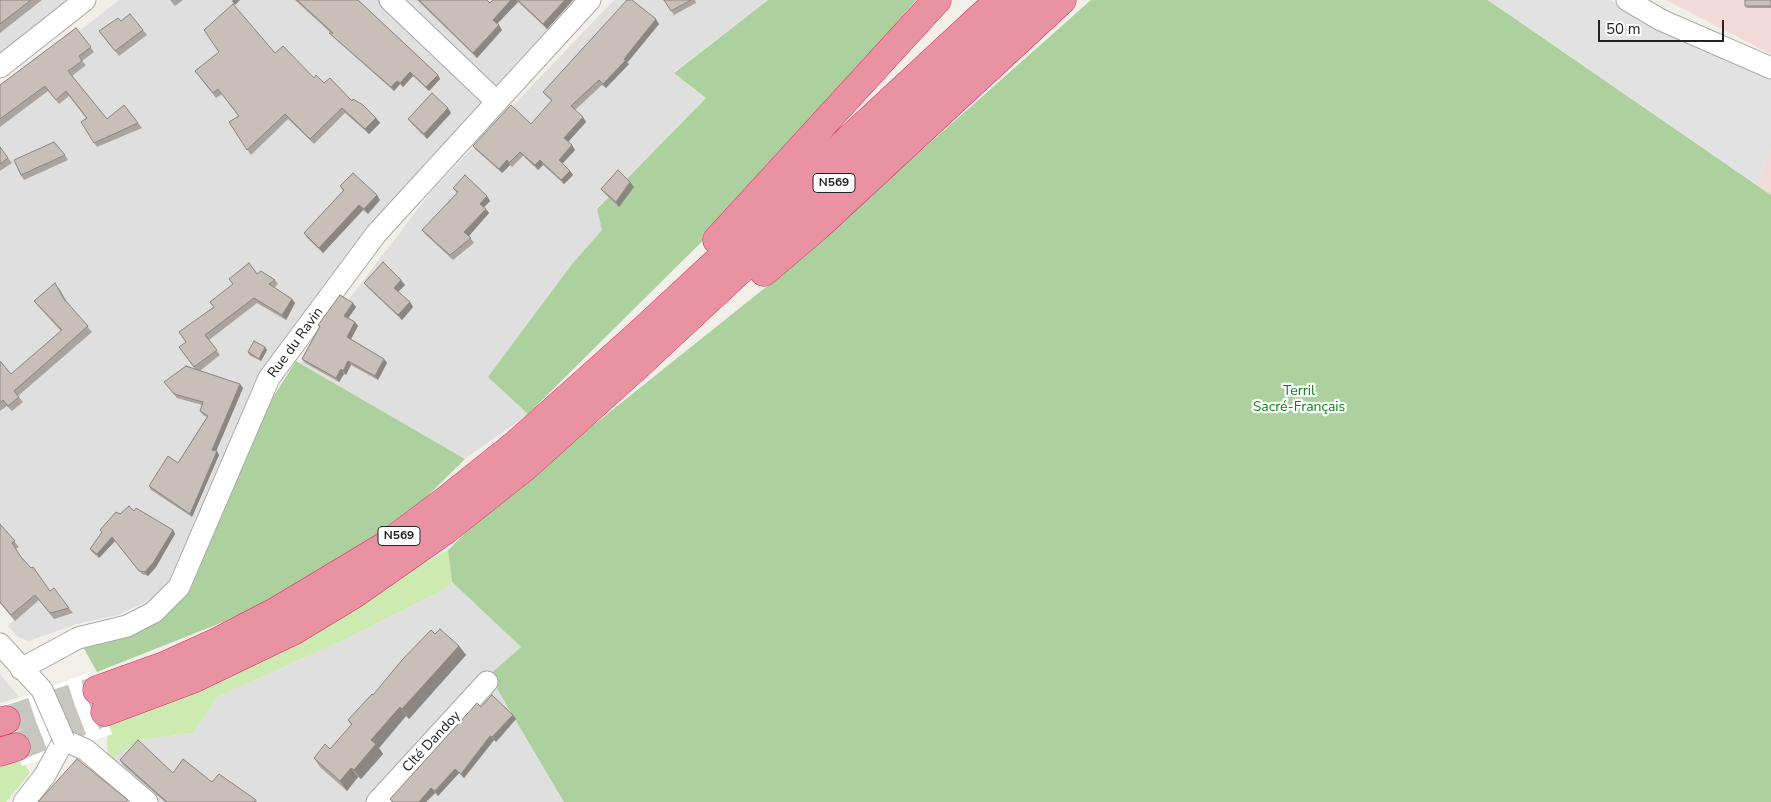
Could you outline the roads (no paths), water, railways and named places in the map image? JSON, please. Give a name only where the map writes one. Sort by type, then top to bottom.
[{"type":"highway","points":[[639,334],[690,269],[937,0]]},
{"type":"highway","name":"N569","points":[[999,0],[639,334],[516,444],[385,546],[314,590],[217,642],[164,666],[101,701],[194,679],[245,656],[293,631],[354,594],[447,530],[524,467],[637,366],[1032,0]]},
{"type":"highway","points":[[637,366],[696,332],[818,226],[1062,0]]},
{"type":"street","points":[[0,67],[85,0]]},
{"type":"street","points":[[390,0],[497,102]]},
{"type":"street","name":"Rue du Ravin","points":[[21,669],[78,638],[127,626],[154,612],[179,588],[269,378],[376,234],[590,0]]},
{"type":"street","points":[[1627,0],[1661,20],[1771,68]]},
{"type":"street","points":[[0,644],[42,690],[66,746],[95,757],[147,802]]},
{"type":"street","name":"CIté Dandoy","points":[[378,802],[488,682]]},
{"type":"street","points":[[24,802],[66,746]]},
{"type":"tunnel","points":[[6,720],[97,690]]},
{"type":"tunnel","points":[[16,747],[105,712]]},
{"type":"park label","name":"Terril Sacré-Français","points":[[1299,400]]}]
